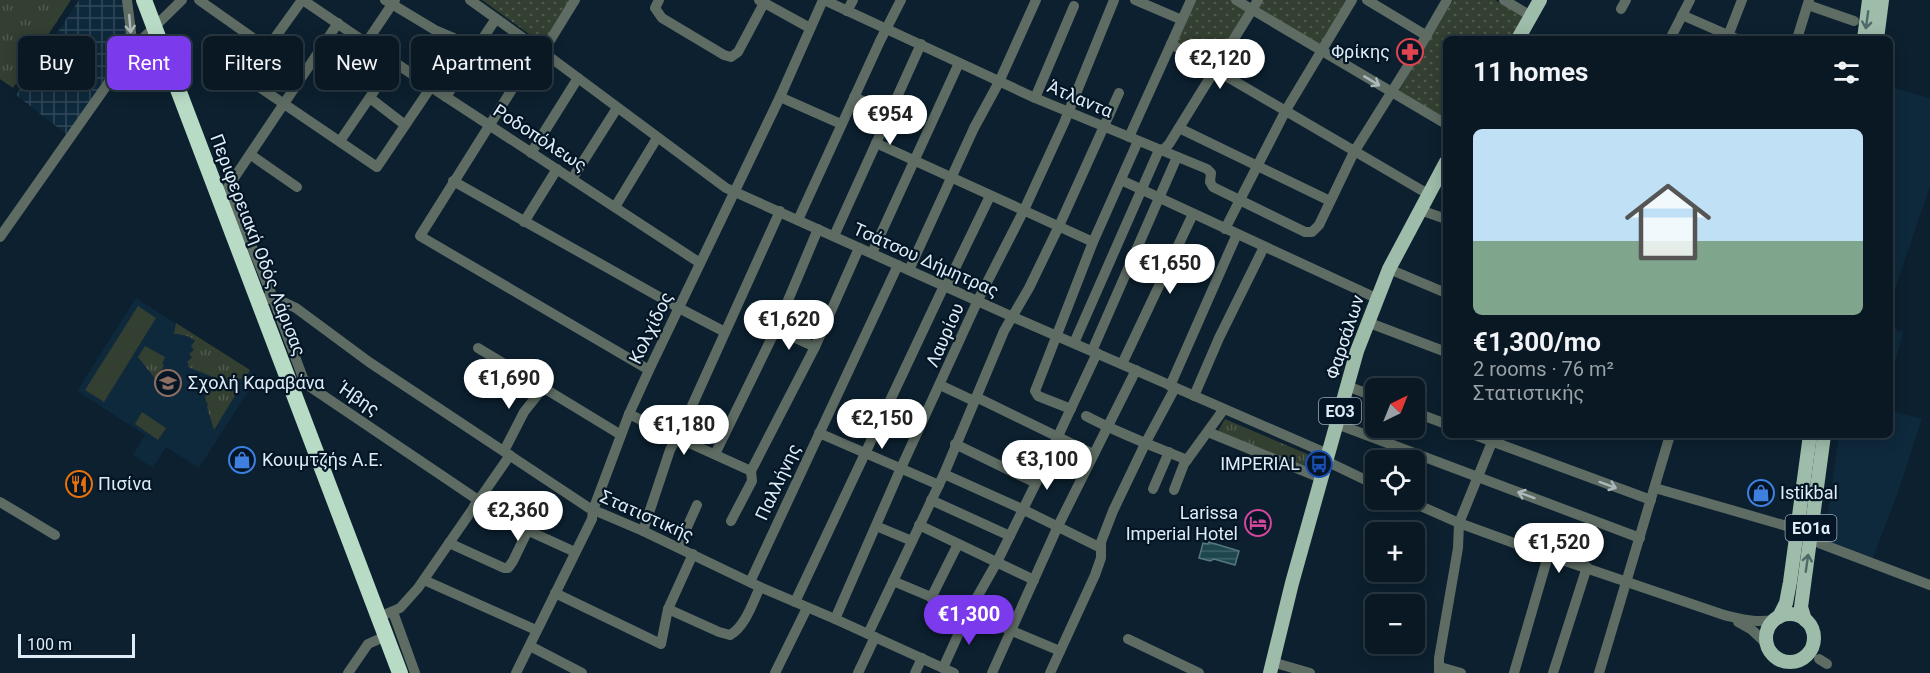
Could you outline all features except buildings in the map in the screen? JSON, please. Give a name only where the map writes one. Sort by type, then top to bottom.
[{"type":"highway","name":"Περιφερειακή Οδός Λάρισας","points":[[144,0],[224,193],[386,615],[386,636],[400,673]]},
{"type":"main road","points":[[1520,36],[1540,0]]},
{"type":"main road","points":[[1864,36],[1869,0]]},
{"type":"main road","points":[[1876,36],[1882,0]]},
{"type":"main road","name":"Φαρσάλων","points":[[1271,668],[1321,478],[1367,322],[1389,269],[1428,194],[1443,172]]},
{"type":"main road","name":"ΕΟ1α","points":[[1773,660],[1767,632],[1788,595],[1810,438]]},
{"type":"main road","name":"ΕΟ1α","points":[[1791,673],[1814,642],[1812,628],[1805,620],[1801,607],[1824,438]]},
{"type":"main road","points":[[1777,618],[1791,614],[1805,620]]},
{"type":"main road","points":[[1773,660],[1779,659],[1787,662],[1800,660]]},
{"type":"street","points":[[128,0],[132,36]]},
{"type":"street","points":[[144,36],[182,0]]},
{"type":"street","points":[[199,0],[250,36]]},
{"type":"street","points":[[276,36],[302,0]]},
{"type":"street","name":"Ροδοπόλεως","points":[[302,0],[356,36]]},
{"type":"street","name":"Τσάτσου Δήμητρας","points":[[470,0],[520,36]]},
{"type":"street","points":[[550,36],[575,0]]},
{"type":"street","name":"Άτλαντα","points":[[823,0],[1035,98],[1207,169],[1211,173],[1212,186],[1305,232],[1312,232],[1319,225],[1330,201]]},
{"type":"street","name":"Κολχίδος","points":[[516,673],[591,519],[621,435],[649,370],[780,97],[823,0]]},
{"type":"street","points":[[847,11],[853,0]]},
{"type":"street","points":[[798,220],[901,0]]},
{"type":"street","points":[[909,270],[974,128],[999,82],[1035,0]]},
{"type":"street","name":"Λαυρίου","points":[[835,619],[978,300],[1024,210],[1114,0]]},
{"type":"street","points":[[1135,0],[1160,5],[1182,20]]},
{"type":"street","points":[[1071,409],[1036,394],[1036,386],[1093,242],[1121,180],[1133,139],[1171,44],[1191,0]]},
{"type":"street","points":[[1236,0],[1255,5],[1322,51],[1443,122]]},
{"type":"street","points":[[1225,229],[1286,110],[1352,0]]},
{"type":"street","points":[[1367,0],[1426,36]]},
{"type":"street","points":[[1179,128],[1330,201],[1354,152],[1447,0]]},
{"type":"street","points":[[1504,0],[1531,16]]},
{"type":"street","points":[[1672,36],[1690,0]]},
{"type":"street","points":[[1732,36],[1742,0]]},
{"type":"street","points":[[657,5],[662,18],[724,55],[734,56],[738,52],[761,1],[810,28]]},
{"type":"street","points":[[370,36],[391,2],[435,30],[449,36]]},
{"type":"street","points":[[1798,36],[1808,2],[1854,21]]},
{"type":"street","points":[[1074,343],[1160,150],[1166,147],[1179,128],[1255,5]]},
{"type":"street","points":[[1035,98],[1074,6]]},
{"type":"street","points":[[1682,15],[1730,36]]},
{"type":"street","points":[[483,36],[496,19]]},
{"type":"street","points":[[224,193],[338,23]]},
{"type":"street","points":[[834,236],[921,44]]},
{"type":"street","points":[[1171,44],[1428,194]]},
{"type":"street","name":"Τσάτσου Δήμητρας","points":[[552,59],[721,185],[734,192],[1194,396],[1327,457],[1365,479]]},
{"type":"street","points":[[872,253],[959,63]]},
{"type":"street","points":[[531,153],[578,78]]},
{"type":"street","points":[[0,237],[107,85]]},
{"type":"street","points":[[264,90],[377,167],[429,90]]},
{"type":"street","points":[[340,141],[375,90]]},
{"type":"street","name":"Ροδοπόλεως","points":[[436,90],[700,263]]},
{"type":"street","points":[[446,97],[451,90]]},
{"type":"street","points":[[512,90],[488,124],[420,236],[649,370]]},
{"type":"street","points":[[858,673],[893,581],[944,474],[1004,331],[1059,226],[1119,93]]},
{"type":"street","points":[[780,97],[841,124]]},
{"type":"street","points":[[854,97],[890,113]]},
{"type":"street","points":[[370,98],[405,125]]},
{"type":"street","points":[[572,179],[617,108]]},
{"type":"street","points":[[615,207],[657,138]]},
{"type":"street","points":[[876,143],[1093,242]]},
{"type":"street","points":[[251,155],[297,187]]},
{"type":"street","points":[[948,670],[968,613],[1010,536],[1071,409],[1177,157]]},
{"type":"street","points":[[524,222],[557,169]]},
{"type":"street","points":[[1121,180],[1376,298]]},
{"type":"street","points":[[453,181],[725,332]]},
{"type":"street","points":[[795,602],[865,452],[990,196]]},
{"type":"street","points":[[1420,210],[1443,218]]},
{"type":"street","points":[[643,531],[676,437],[686,420],[780,211]]},
{"type":"street","points":[[1122,364],[1193,214]]},
{"type":"street","points":[[715,454],[776,329],[818,229]]},
{"type":"street","points":[[1050,673],[1095,575],[1101,558],[1102,538],[1113,511],[1173,387],[1237,234]]},
{"type":"street","points":[[1194,396],[1219,338],[1264,247]]},
{"type":"street","points":[[731,521],[752,481],[751,471],[815,347],[859,248]]},
{"type":"street","name":"Παλλήνης","points":[[669,609],[730,635],[744,620],[755,585],[819,433],[898,265]]},
{"type":"street","points":[[1389,269],[1443,292]]},
{"type":"street","name":"Στατιστικής","points":[[265,298],[286,303],[304,314],[357,354],[593,510],[678,547],[755,585],[948,670]]},
{"type":"street","name":"Ήβης","points":[[265,298],[309,386],[476,503],[575,552]]},
{"type":"street","points":[[1367,322],[1443,351]]},
{"type":"street","points":[[776,329],[815,347]]},
{"type":"street","points":[[478,348],[621,435]]},
{"type":"street","points":[[992,673],[1058,526],[1136,370]]},
{"type":"street","points":[[940,385],[1093,454]]},
{"type":"street","points":[[1347,386],[1365,393]]},
{"type":"street","points":[[415,673],[386,615],[406,602],[424,580],[507,453],[524,412],[543,388]]},
{"type":"street","points":[[1174,490],[1187,460],[1224,410]]},
{"type":"street","points":[[630,414],[751,471]]},
{"type":"street","points":[[1425,415],[1443,421]]},
{"type":"street","points":[[1086,416],[1118,433],[1146,442],[1187,460]]},
{"type":"street","points":[[1337,424],[1640,538]]},
{"type":"street","points":[[1208,432],[1321,478]]},
{"type":"street","points":[[819,433],[939,484]]},
{"type":"street","points":[[1599,673],[1669,438]]},
{"type":"street","points":[[1461,673],[1439,670],[1439,658],[1458,548],[1459,523],[1477,476],[1496,440],[1651,500]]},
{"type":"street","points":[[955,444],[1036,483]]},
{"type":"street","points":[[1153,489],[1169,452]]},
{"type":"street","points":[[944,474],[1101,548]]},
{"type":"street","points":[[1655,488],[1797,529]]},
{"type":"street","points":[[931,500],[1010,536]]},
{"type":"street","points":[[0,502],[55,535]]},
{"type":"street","points":[[678,547],[697,505]]},
{"type":"street","points":[[1425,508],[1548,556],[1587,567],[1724,615],[1754,621],[1777,618]]},
{"type":"street","points":[[919,525],[1034,580]]},
{"type":"street","points":[[876,526],[912,541]]},
{"type":"street","points":[[449,543],[508,568],[528,530]]},
{"type":"street","points":[[1819,543],[1930,585]]},
{"type":"street","points":[[931,598],[958,544]]},
{"type":"street","points":[[555,593],[661,644],[669,609],[693,554]]},
{"type":"street","points":[[1514,673],[1548,556]]},
{"type":"street","points":[[1553,673],[1587,567]]},
{"type":"street","points":[[424,580],[536,630]]},
{"type":"street","points":[[893,581],[1059,651]]},
{"type":"street","points":[[775,673],[807,608]]},
{"type":"street","points":[[1724,615],[1752,630],[1773,660]]},
{"type":"street","points":[[348,673],[364,649],[373,641],[386,636]]},
{"type":"street","points":[[1128,639],[1200,673]]},
{"type":"street","points":[[530,646],[582,673]]},
{"type":"street","points":[[915,673],[922,658]]},
{"type":"street","points":[[1271,668],[1310,673]]},
{"type":"shaded area","points":[[79,0],[122,0],[128,36],[107,36],[107,82],[70,137],[16,95],[19,90],[95,90],[95,36],[55,36]]},
{"type":"shaded area","points":[[1893,88],[1930,98],[1930,186],[1893,294]]},
{"type":"shaded area","name":"Σχολή Καραβάνα","points":[[136,298],[258,376],[199,468],[166,447],[153,468],[133,455],[145,435],[77,391]]},
{"type":"shaded area","points":[[1893,329],[1903,332],[1893,370]]},
{"type":"shaded area","points":[[1893,412],[1922,419],[1897,495],[1872,560],[1824,541],[1839,438],[1893,438]]},
{"type":"shaded area","points":[[1209,542],[1239,551],[1235,565],[1214,559],[1210,561],[1199,558],[1203,543],[1208,544]]},
{"type":"green space","points":[[0,0],[71,0],[47,36],[18,36],[18,80],[13,88],[0,79]]},
{"type":"green space","points":[[482,0],[573,0],[550,36],[532,36]]},
{"type":"green space","points":[[1191,0],[1236,0],[1252,9],[1258,0],[1352,0],[1321,51],[1252,10],[1216,70],[1171,44]]},
{"type":"green space","points":[[1453,0],[1495,0],[1525,17],[1514,36],[1443,36],[1443,119],[1397,94]]},
{"type":"green space","points":[[138,306],[156,318],[104,402],[85,390]]},
{"type":"green space","points":[[176,323],[250,370],[246,377],[228,383],[188,367],[187,362],[192,357],[189,354],[194,350],[191,346],[195,341],[186,336],[174,334]]},
{"type":"green space","points":[[145,346],[165,357],[157,381],[138,357]]},
{"type":"green space","points":[[203,380],[229,389],[239,389],[214,430],[207,407]]},
{"type":"green space","points":[[142,412],[166,428],[158,440],[135,424]]},
{"type":"green space","points":[[1225,419],[1319,459],[1315,472],[1218,431]]},
{"type":"place","name":"Φρίκης","points":[[1410,52]]},
{"type":"place","name":"Σχολή Καραβάνα","points":[[168,383]]},
{"type":"place","name":"Κουιμτζήs Α.Ε.","points":[[242,460]]},
{"type":"place","name":"IMPERIAL","points":[[1319,464]]},
{"type":"place","name":"Πισίνα","points":[[79,484]]},
{"type":"place","name":"Istikbal","points":[[1761,493]]},
{"type":"place","name":"Larissa Imperial Hotel","points":[[1258,523]]}]
